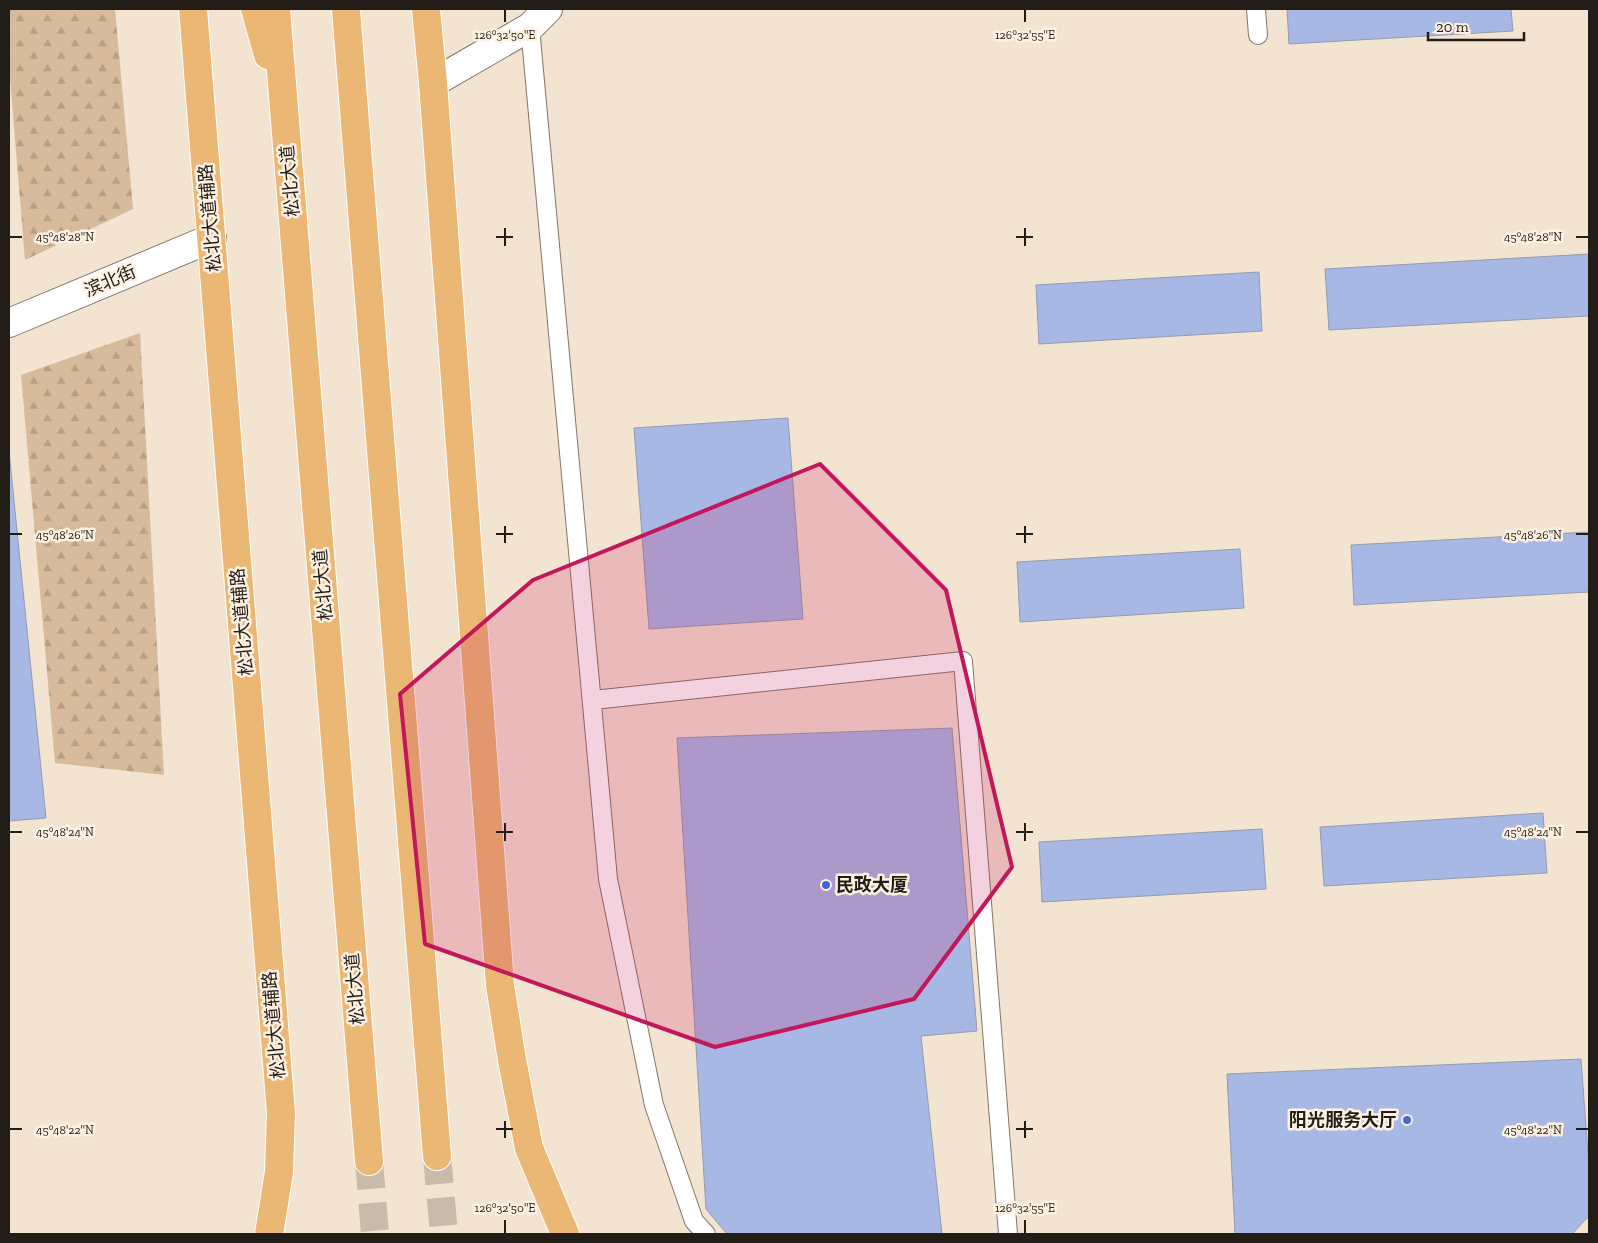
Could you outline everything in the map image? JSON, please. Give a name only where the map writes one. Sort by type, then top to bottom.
[{"type":"highway","name":"松北大道辅路","points":[[193,9],[281,1113],[279,1172],[269,1234]]},
{"type":"highway","points":[[255,9],[285,116]]},
{"type":"highway","name":"松北大道","points":[[276,9],[369,1161]]},
{"type":"highway","points":[[346,9],[437,1156]]},
{"type":"highway","points":[[349,51],[355,9]]},
{"type":"highway","points":[[426,9],[500,985],[529,1148],[565,1234]]},
{"type":"street","points":[[433,83],[539,18]]},
{"type":"street","name":"滨北街","points":[[9,323],[212,238]]},
{"type":"lane","points":[[1256,9],[1258,35]]},
{"type":"lane","points":[[539,18],[608,879],[654,1105],[694,1222],[706,1234]]},
{"type":"lane","points":[[593,700],[963,661],[1008,1234]]},
{"type":"highlighted area","points":[[820,464],[946,590],[1012,867],[914,999],[715,1047],[425,944],[400,694],[533,580]]},
{"type":"green space","points":[[9,9],[115,9],[133,209],[25,260],[9,67]]},
{"type":"green space","points":[[140,333],[164,775],[55,763],[21,375]]},
{"type":"building","points":[[1287,9],[1511,9],[1513,31],[1289,44]]},
{"type":"building","points":[[1589,254],[1589,316],[1329,330],[1325,269]]},
{"type":"building","points":[[1259,272],[1262,331],[1039,344],[1036,285]]},
{"type":"building","points":[[788,418],[803,619],[649,629],[634,428]]},
{"type":"building","points":[[9,451],[46,818],[9,821]]},
{"type":"building","points":[[1589,532],[1589,592],[1354,605],[1351,545]]},
{"type":"building","points":[[1240,549],[1244,608],[1020,622],[1017,562]]},
{"type":"building","name":"民政大厦","points":[[952,728],[977,1031],[921,1036],[942,1234],[727,1234],[706,1209],[677,738]]},
{"type":"building","points":[[1543,813],[1547,873],[1324,886],[1320,827]]},
{"type":"building","points":[[1262,829],[1266,889],[1042,902],[1039,842]]},
{"type":"building","name":"阳光服务大厅","points":[[1581,1059],[1589,1167],[1589,1216],[1572,1234],[1235,1234],[1227,1074]]},
{"type":"tunnel","points":[[437,1156],[444,1234]]},
{"type":"tunnel","points":[[369,1161],[375,1234]]},
{"type":"place","name":"民政大厦","points":[[826,885]]},
{"type":"place","name":"阳光服务大厅","points":[[1407,1120]]}]
